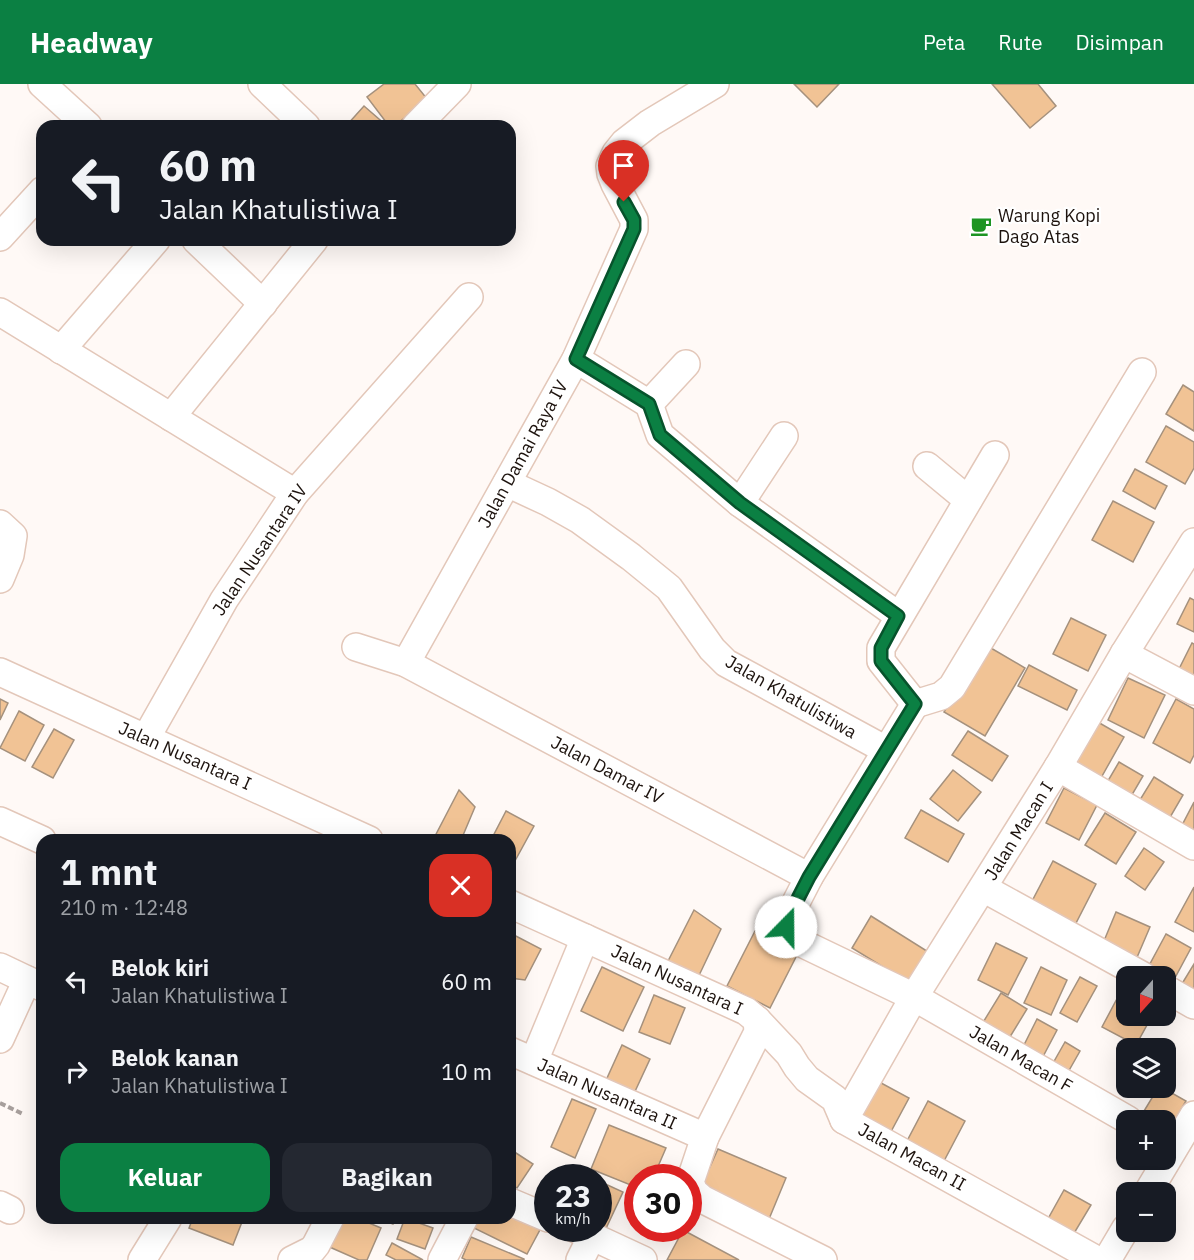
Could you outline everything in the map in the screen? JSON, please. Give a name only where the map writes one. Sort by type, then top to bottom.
[{"type":"street","points":[[42,84],[81,120]]},
{"type":"street","points":[[262,84],[300,120]]},
{"type":"street","points":[[422,120],[457,84]]},
{"type":"street","name":"Jalan Damai Raya IV","points":[[406,663],[576,359],[634,229],[634,220],[611,174],[610,166],[616,153],[624,143],[650,123],[714,84]]},
{"type":"street","points":[[0,237],[36,198]]},
{"type":"street","points":[[61,350],[151,246]]},
{"type":"street","points":[[202,246],[263,304]]},
{"type":"street","points":[[171,417],[309,246]]},
{"type":"street","name":"Jalan Nusantara IV","points":[[146,738],[224,600],[295,493],[470,297]]},
{"type":"street","points":[[0,312],[295,493]]},
{"type":"street","points":[[576,359],[649,404],[660,435],[740,503],[898,616]]},
{"type":"street","points":[[649,404],[686,364]]},
{"type":"street","points":[[809,877],[915,704],[941,696],[952,687],[1142,372]]},
{"type":"street","points":[[740,503],[784,436]]},
{"type":"street","points":[[915,704],[881,661],[881,648],[995,455]]},
{"type":"street","points":[[927,466],[968,500]]},
{"type":"street","name":"Jalan Khatulistiwa","points":[[507,483],[580,520],[669,588],[705,640],[726,663],[886,750]]},
{"type":"street","points":[[0,524],[13,536],[10,555],[0,579]]},
{"type":"street","name":"Jalan Macan I","points":[[844,1120],[914,997],[1059,767],[1124,654],[1194,542]]},
{"type":"street","name":"Jalan Damar IV","points":[[356,647],[406,663],[809,877]]},
{"type":"street","points":[[1124,654],[1194,691]]},
{"type":"street","name":"Jalan Nusantara I","points":[[0,672],[356,834]]},
{"type":"street","points":[[1059,767],[1194,846]]},
{"type":"street","points":[[0,821],[36,837]]},
{"type":"street","name":"Jalan Macan F","points":[[809,877],[789,916],[786,936],[914,997],[1116,1113]]},
{"type":"street","points":[[983,888],[1125,966]]},
{"type":"street","name":"Jalan Nusantara I","points":[[516,907],[746,1011],[757,1020],[758,1032],[705,1137],[690,1182],[694,1192],[702,1199],[823,1260]]},
{"type":"street","points":[[522,1056],[585,938]]},
{"type":"street","points":[[0,967],[34,983],[0,1039]]},
{"type":"street","points":[[1176,995],[1194,1005]]},
{"type":"street","name":"Jalan Macan II","points":[[757,1020],[789,1054],[807,1079],[835,1099],[844,1120],[1097,1260]]},
{"type":"street","name":"Jalan Nusantara II","points":[[522,1056],[705,1137]]},
{"type":"street","points":[[1176,1138],[1194,1115]]},
{"type":"street","points":[[516,1205],[534,1212]]},
{"type":"street","points":[[142,1260],[164,1224]]},
{"type":"street","points":[[292,1260],[312,1250],[327,1224]]},
{"type":"street","points":[[442,1260],[461,1224]]},
{"type":"street","points":[[580,1260],[582,1242]]},
{"type":"street","points":[[604,1242],[643,1260]]},
{"type":"street","points":[[1107,1260],[1118,1242]]},
{"type":"path","points":[[0,1103],[23,1114]]},
{"type":"building","points":[[384,84],[415,84],[428,100],[402,120],[384,120],[367,97]]},
{"type":"building","points":[[794,84],[839,84],[817,107]]},
{"type":"building","points":[[992,84],[1038,84],[1056,106],[1030,128]]},
{"type":"building","points":[[364,106],[380,120],[351,120]]},
{"type":"building","points":[[1183,385],[1194,392],[1194,431],[1166,414]]},
{"type":"building","points":[[1166,426],[1194,442],[1194,468],[1185,484],[1146,462]]},
{"type":"building","points":[[1135,469],[1167,486],[1155,509],[1123,491]]},
{"type":"building","points":[[1113,501],[1154,522],[1133,562],[1092,540]]},
{"type":"building","points":[[1190,598],[1194,600],[1194,632],[1177,624]]},
{"type":"building","points":[[1071,618],[1106,635],[1088,671],[1053,654]]},
{"type":"building","points":[[1192,643],[1194,644],[1194,688],[1174,679]]},
{"type":"building","points":[[984,644],[1025,668],[985,736],[944,712]]},
{"type":"building","points":[[1029,665],[1077,690],[1067,710],[1018,686]]},
{"type":"building","points":[[1128,678],[1165,695],[1144,738],[1108,720]]},
{"type":"building","points":[[0,699],[8,703],[0,720]]},
{"type":"building","points":[[1176,699],[1194,709],[1194,755],[1190,763],[1153,743]]},
{"type":"building","points":[[19,711],[44,725],[25,761],[0,748]]},
{"type":"building","points":[[1096,721],[1124,737],[1097,785],[1068,768]]},
{"type":"building","points":[[54,729],[74,740],[53,778],[32,767]]},
{"type":"building","points":[[968,731],[1008,756],[992,781],[952,755]]},
{"type":"building","points":[[1119,762],[1143,776],[1126,805],[1102,791]]},
{"type":"building","points":[[953,770],[981,792],[958,821],[930,799]]},
{"type":"building","points":[[1154,777],[1183,795],[1165,826],[1135,808]]},
{"type":"building","points":[[1064,788],[1097,805],[1079,840],[1046,823]]},
{"type":"building","points":[[459,790],[475,807],[464,834],[436,834]]},
{"type":"building","points":[[1194,802],[1194,839],[1179,831]]},
{"type":"building","points":[[921,810],[964,834],[948,862],[905,838]]},
{"type":"building","points":[[506,811],[534,826],[516,859],[516,834],[494,834]]},
{"type":"building","points":[[1105,813],[1136,832],[1116,864],[1085,845]]},
{"type":"building","points":[[1144,848],[1164,862],[1145,890],[1125,876]]},
{"type":"building","points":[[1053,861],[1096,884],[1074,927],[1030,905]]},
{"type":"building","points":[[1194,887],[1194,932],[1175,922]]},
{"type":"building","points":[[694,910],[721,929],[694,986],[664,969]]},
{"type":"building","points":[[1116,912],[1150,927],[1135,962],[1101,948]]},
{"type":"building","points":[[871,916],[930,953],[911,984],[852,948]]},
{"type":"building","points":[[755,931],[798,953],[770,1008],[727,986]]},
{"type":"building","points":[[1166,934],[1191,948],[1176,976],[1176,966],[1149,966]]},
{"type":"building","points":[[516,936],[541,949],[525,980],[516,979]]},
{"type":"building","points":[[996,943],[1027,958],[1008,995],[978,980]]},
{"type":"building","points":[[1194,964],[1194,996],[1180,987]]},
{"type":"building","points":[[602,967],[644,987],[623,1031],[581,1011]]},
{"type":"building","points":[[1041,967],[1067,980],[1051,1015],[1024,1003]]},
{"type":"building","points":[[1080,977],[1097,986],[1077,1022],[1060,1013]]},
{"type":"building","points":[[1001,993],[1027,1009],[1005,1045],[979,1029]]},
{"type":"building","points":[[654,995],[685,1008],[670,1044],[639,1032]]},
{"type":"building","points":[[1116,1001],[1116,1026],[1146,1026],[1140,1038],[1123,1038],[1102,1027]]},
{"type":"building","points":[[1037,1019],[1057,1030],[1038,1066],[1018,1057]]},
{"type":"building","points":[[1065,1042],[1080,1051],[1063,1081],[1048,1072]]},
{"type":"building","points":[[622,1045],[650,1059],[631,1100],[603,1087]]},
{"type":"building","points":[[870,1077],[909,1098],[887,1139],[848,1118]]},
{"type":"building","points":[[1176,1095],[1186,1101],[1176,1118],[1176,1110],[1145,1110],[1152,1098],[1176,1098]]},
{"type":"building","points":[[572,1099],[596,1109],[575,1158],[551,1147]]},
{"type":"building","points":[[928,1101],[965,1121],[944,1161],[907,1141]]},
{"type":"building","points":[[609,1125],[666,1148],[659,1164],[624,1164],[624,1182],[612,1177],[612,1164],[593,1164]]},
{"type":"building","points":[[718,1149],[786,1178],[769,1219],[702,1190],[702,1185]]},
{"type":"building","points":[[516,1153],[533,1164],[516,1187]]},
{"type":"building","points":[[612,1187],[623,1192],[612,1216]]},
{"type":"building","points":[[1064,1190],[1091,1205],[1070,1240],[1044,1226]]},
{"type":"building","points":[[516,1212],[534,1222],[534,1241],[527,1254],[474,1228],[476,1224],[516,1224]]},
{"type":"building","points":[[191,1224],[241,1224],[233,1245],[189,1228]]},
{"type":"building","points":[[334,1224],[371,1224],[381,1228],[367,1260],[359,1260],[325,1245]]},
{"type":"building","points":[[403,1224],[422,1224],[433,1228],[425,1249],[397,1239]]},
{"type":"building","points":[[471,1237],[524,1260],[466,1260],[462,1258]]},
{"type":"building","points":[[702,1240],[739,1260],[667,1260],[677,1242],[702,1242]]},
{"type":"building","points":[[392,1243],[423,1260],[396,1260],[386,1255]]},
{"type":"place","name":"Warung Kopi Dago Atas","points":[[981,226]]},
{"type":"route","points":[[624,202],[634,220],[634,229],[576,359],[649,404],[660,435],[740,503],[898,616],[881,648],[881,661],[915,704],[809,877],[789,916],[786,927]]}]
